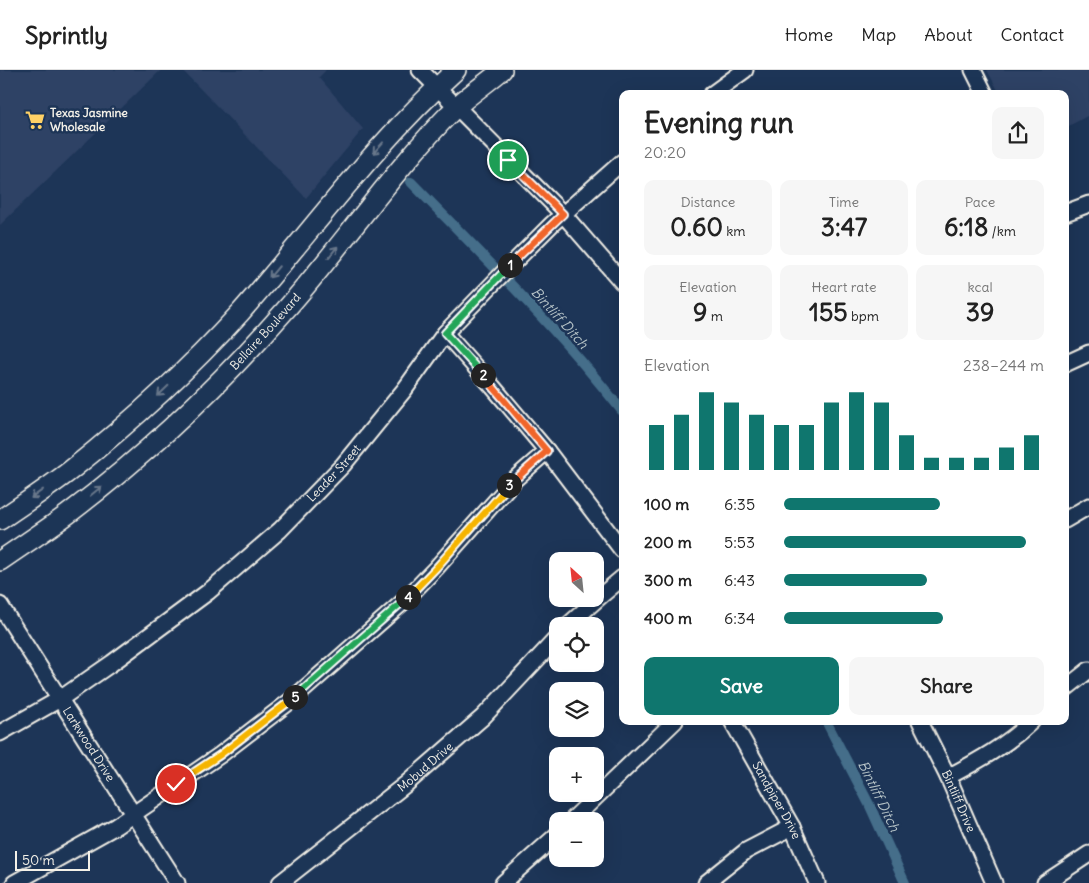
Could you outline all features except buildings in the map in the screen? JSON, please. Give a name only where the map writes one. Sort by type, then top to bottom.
[{"type":"main road","points":[[0,520],[71,470],[165,388],[240,312],[355,174],[397,127],[456,70]]},
{"type":"main road","name":"Bellaire Boulevard","points":[[0,561],[68,514],[128,466],[181,418],[241,358],[288,306],[419,148],[456,108],[502,70]]},
{"type":"main road","points":[[397,127],[419,148]]},
{"type":"street","points":[[420,70],[563,214],[619,279]]},
{"type":"street","points":[[717,90],[744,70]]},
{"type":"street","points":[[973,70],[983,90]]},
{"type":"street","name":"Leader Street","points":[[0,733],[60,699],[126,653],[200,598],[280,530],[343,465],[405,389],[445,333],[509,266],[563,214],[619,165]]},
{"type":"street","points":[[1069,212],[1089,204]]},
{"type":"street","points":[[445,333],[494,386],[547,451],[619,546]]},
{"type":"street","points":[[1069,362],[1089,353]]},
{"type":"street","points":[[14,883],[116,826],[220,755],[293,700],[403,602],[516,478],[547,451]]},
{"type":"street","points":[[1069,518],[1089,506]]},
{"type":"street","points":[[577,617],[619,580]]},
{"type":"street","name":"Larkwood Drive","points":[[0,605],[177,883]]},
{"type":"street","name":"Mobud Drive","points":[[280,883],[406,784],[483,717],[549,647]]},
{"type":"street","points":[[1069,686],[1089,670]]},
{"type":"street","points":[[580,812],[671,725]]},
{"type":"street","name":"Sandpiper Drive","points":[[734,725],[792,827],[817,883]]},
{"type":"street","name":"Bintliff Drive","points":[[922,725],[948,777],[994,883]]},
{"type":"street","points":[[948,777],[998,750],[1027,725]]},
{"type":"street","points":[[706,883],[746,851],[792,827]]},
{"type":"street","points":[[502,883],[549,842]]},
{"type":"street","points":[[1045,883],[1089,854]]},
{"type":"shaded area","points":[[0,70],[161,70],[0,225]]},
{"type":"shaded area","points":[[182,70],[326,70],[319,77],[363,129],[306,198]]},
{"type":"shaded area","points":[[987,70],[1089,70],[1089,115],[1069,126],[1069,90],[998,90]]},
{"type":"waterway","name":"Bintliff Ditch","points":[[411,182],[546,322],[619,407]]},
{"type":"waterway","name":"Bintliff Ditch","points":[[828,725],[869,804],[905,883]]},
{"type":"place","name":"Texas Jasmine Wholesale","points":[[35,120]]},
{"type":"route","points":[[176,784],[220,755],[293,700],[403,602],[516,478],[547,451],[494,386],[445,333],[509,266],[563,214],[508,160]]}]
